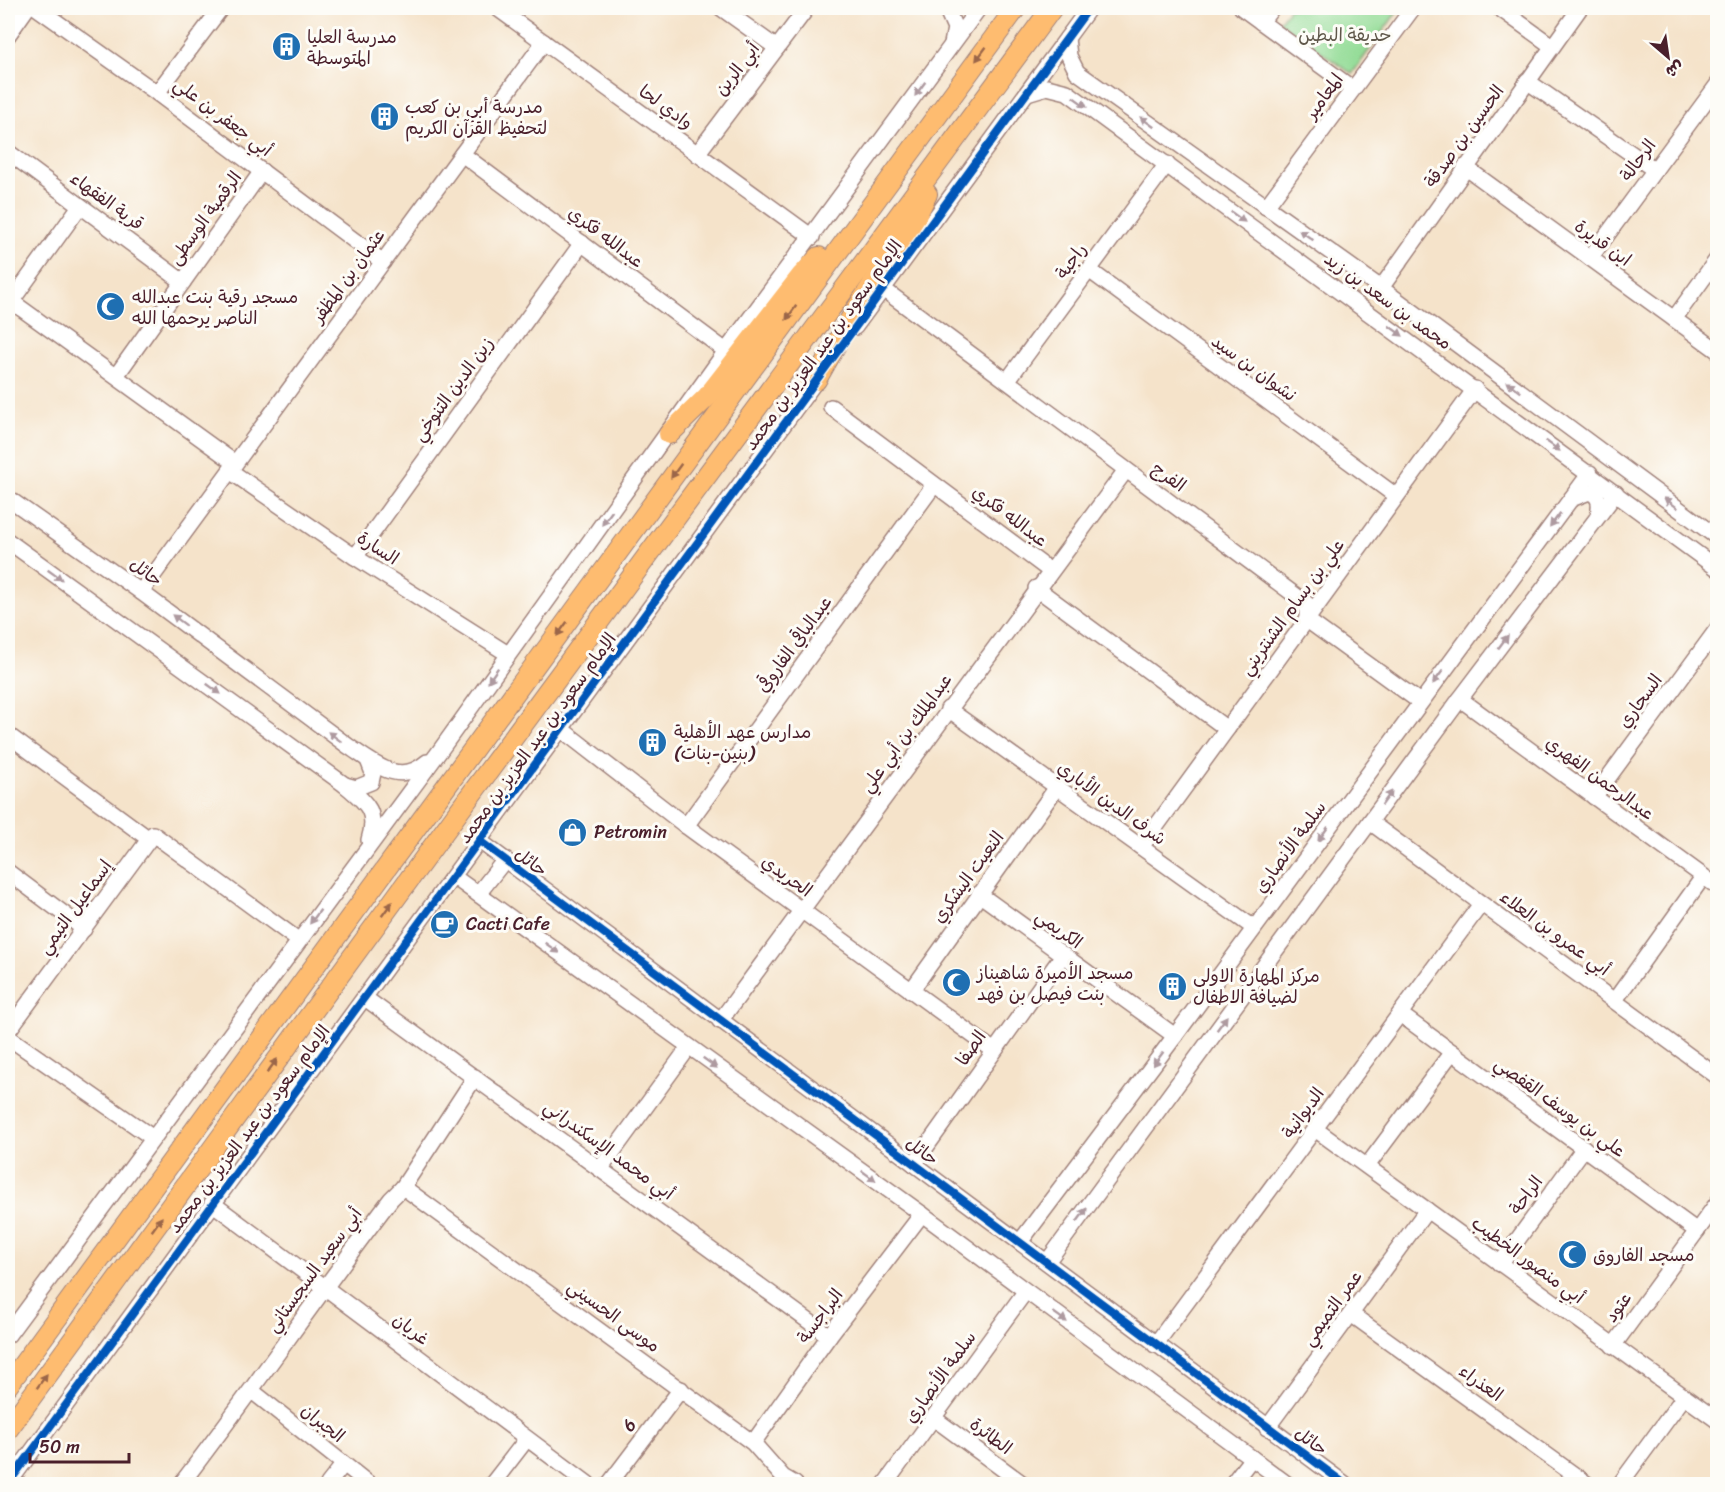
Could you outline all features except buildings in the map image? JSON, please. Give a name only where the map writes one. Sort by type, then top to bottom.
[{"type":"main road","points":[[8,1385],[466,761],[865,211],[1016,8]]},
{"type":"main road","name":"الإمام سعود بن عبد العزيز بن محمد","points":[[8,1429],[459,811],[1052,8]]},
{"type":"main road","points":[[816,380],[851,318],[915,218],[949,149]]},
{"type":"main road","points":[[669,434],[707,397],[802,275],[865,211]]},
{"type":"street","points":[[8,35],[27,8]]},
{"type":"street","name":"أبي جعفر بن علي","points":[[37,8],[157,93],[383,262]]},
{"type":"street","points":[[157,93],[221,8]]},
{"type":"street","name":"وادي لحا","points":[[497,8],[812,237]]},
{"type":"street","points":[[721,8],[777,48]]},
{"type":"street","name":"أبي الرين","points":[[698,154],[807,8]]},
{"type":"street","points":[[946,8],[955,28],[951,46]]},
{"type":"street","points":[[8,1335],[439,752],[669,434],[726,351],[980,8]]},
{"type":"street","name":"الإمام سعود بن عبد العزيز بن محمد","points":[[8,1485],[212,1203],[481,842],[561,729],[1089,8]]},
{"type":"street","points":[[1242,8],[1353,89]]},
{"type":"street","points":[[1261,22],[1272,8]]},
{"type":"street","name":"المعامير","points":[[1266,207],[1413,8]]},
{"type":"street","points":[[1499,8],[1552,46]]},
{"type":"street","name":"الحسين بن صدقة","points":[[1381,288],[1580,8]]},
{"type":"street","name":"محمد بن سعد بن زيد","points":[[1067,38],[1070,56],[1077,72],[1381,288],[1718,538]]},
{"type":"street","name":"عثمان بن المظفر","points":[[141,592],[544,42]]},
{"type":"street","points":[[1527,81],[1655,170]]},
{"type":"street","name":"الرحالة","points":[[1590,258],[1718,84]]},
{"type":"street","name":"محمد بن سعد بن زيد","points":[[1026,93],[1047,87],[1067,93],[1718,568]]},
{"type":"street","name":"قرية الفقهاء","points":[[8,152],[183,282]]},
{"type":"street","name":"عبدالله فكري","points":[[462,154],[726,351]]},
{"type":"street","name":"راجية","points":[[1007,381],[1167,164]]},
{"type":"street","name":"ابن قديرة","points":[[1465,167],[1718,351]]},
{"type":"street","name":"الرقمية الوسطى","points":[[116,376],[262,171]]},
{"type":"street","points":[[9,304],[80,206]]},
{"type":"street","name":"زين الدين التنوخي","points":[[355,557],[582,243]]},
{"type":"street","points":[[1674,319],[1718,258]]},
{"type":"street","name":"نشوان بن سيد","points":[[1089,270],[1396,496]]},
{"type":"street","name":"الفرج","points":[[883,289],[1307,604],[1307,620],[1420,702]]},
{"type":"street","name":"السارة","points":[[9,304],[116,376],[233,467],[355,557],[508,654]]},
{"type":"street","name":"علي بن بسام الشنتريني","points":[[1141,847],[1475,389]]},
{"type":"street","name":"عبدالله فكري","points":[[831,407],[1049,570]]},
{"type":"street","name":"عبدالملك بن أبي علي","points":[[720,1021],[1049,570],[1126,470]]},
{"type":"street","name":"سلمة الأنصاري","points":[[1020,1242],[1175,1036],[1590,473]]},
{"type":"street","name":"عبدالباقي الفاروقي","points":[[686,826],[934,484]]},
{"type":"street","points":[[1570,500],[1589,492],[1596,494],[1599,500],[1598,516]]},
{"type":"street","points":[[1047,1262],[1460,699],[1616,493]]},
{"type":"street","name":"حائل","points":[[8,498],[141,592],[382,769],[399,773],[417,771],[439,752]]},
{"type":"street","points":[[8,541],[345,785],[370,809],[374,824],[366,849]]},
{"type":"street","points":[[1036,588],[1227,729]]},
{"type":"street","name":"السحاري","points":[[1594,797],[1718,628]]},
{"type":"street","name":"عبدالرحمن الفهري","points":[[1460,699],[1718,887]]},
{"type":"street","name":"شرف الدين الأباري","points":[[948,709],[1254,928]]},
{"type":"street","name":"الحريدي","points":[[561,729],[686,826],[993,1050]]},
{"type":"street","points":[[8,735],[298,940]]},
{"type":"street","points":[[345,785],[356,788],[371,782],[373,773],[368,760]]},
{"type":"street","name":"النعيت اليشكري","points":[[911,991],[979,894],[1058,788]]},
{"type":"street","name":"أبي عمرو بن العلاء","points":[[1370,822],[1615,999],[1718,1077]]},
{"type":"street","name":"إسماعيل التيمي","points":[[8,1031],[151,836]]},
{"type":"street","name":"حائل","points":[[481,842],[1345,1485]]},
{"type":"street","points":[[478,894],[504,861]]},
{"type":"street","points":[[8,872],[84,929]]},
{"type":"street","points":[[454,877],[922,1214],[1252,1458],[1268,1479],[1287,1485]]},
{"type":"street","points":[[1615,999],[1703,877]]},
{"type":"street","name":"الكريمي","points":[[979,894],[1175,1036]]},
{"type":"street","name":"الديوانية","points":[[1155,1345],[1481,904]]},
{"type":"street","name":"الصفا","points":[[914,1164],[993,1050],[1063,955]]},
{"type":"street","name":"أبي محمد الإسكندراني","points":[[365,998],[829,1336]]},
{"type":"street","name":"علي بن يوسف القفصي","points":[[1400,1014],[1697,1231]]},
{"type":"street","points":[[8,1037],[153,1138]]},
{"type":"street","points":[[601,1168],[688,1047]]},
{"type":"street","points":[[1367,1166],[1452,1052]]},
{"type":"street","name":"أبي سعيد السجستاني","points":[[182,1485],[252,1391],[324,1288],[391,1199],[404,1187],[475,1077]]},
{"type":"street","name":"أبي منصور الخطيب","points":[[1315,1130],[1683,1398],[1718,1421]]},
{"type":"street","name":"الراحة","points":[[1500,1264],[1584,1148]]},
{"type":"street","name":"موسى الحسيني","points":[[404,1187],[753,1443],[785,1482]]},
{"type":"street","name":"عتود","points":[[1613,1346],[1718,1202]]},
{"type":"street","name":"غريان","points":[[212,1203],[588,1485]]},
{"type":"street","name":"عمر التميمي","points":[[1267,1428],[1427,1210]]},
{"type":"street","name":"البراجسة","points":[[753,1443],[829,1336],[922,1214]]},
{"type":"street","name":"سلمة الأنصاري","points":[[885,1485],[1025,1292]]},
{"type":"street","name":"العذراء","points":[[1352,1314],[1587,1485]]},
{"type":"street","name":"6","points":[[609,1485],[681,1389]]},
{"type":"street","name":"الجبران","points":[[252,1391],[369,1485]]},
{"type":"street","points":[[1620,1485],[1683,1398]]},
{"type":"street","name":"الطائرة","points":[[935,1419],[1023,1485]]},
{"type":"street","points":[[492,1485],[526,1440]]},
{"type":"street","points":[[1232,1485],[1252,1458]]},
{"type":"street","points":[[328,1485],[344,1465]]},
{"type":"green space","name":"حديقة البطين","points":[[1290,8],[1400,8],[1352,74],[1279,22]]},
{"type":"cycle path","points":[[8,1484],[1089,8]]},
{"type":"cycle path","points":[[481,842],[1345,1484]]},
{"type":"place","name":"مدرسة العليا المتوسطة","points":[[286,47]]},
{"type":"place","name":"مدرسة أبي بن كعب لتحفيظ القرآن الكريم","points":[[384,117]]},
{"type":"place","name":"مسجد رقية بنت عبدالله الناصر يرحمها الله","points":[[111,307]]},
{"type":"place","name":"مدارس عهد الأهلية (بنين-بنات)","points":[[653,742]]},
{"type":"place","name":"Petromin","points":[[573,832]]},
{"type":"place","name":"Cacti Cafe","points":[[445,924]]},
{"type":"place","name":"مسجد الأميرة شاهيناز بنت فيصل بن فهد","points":[[956,983]]},
{"type":"place","name":"مركز المهارة الاولى لضيافة الاطفال","points":[[1172,986]]},
{"type":"place","name":"مسجد الفاروق","points":[[1572,1255]]}]
